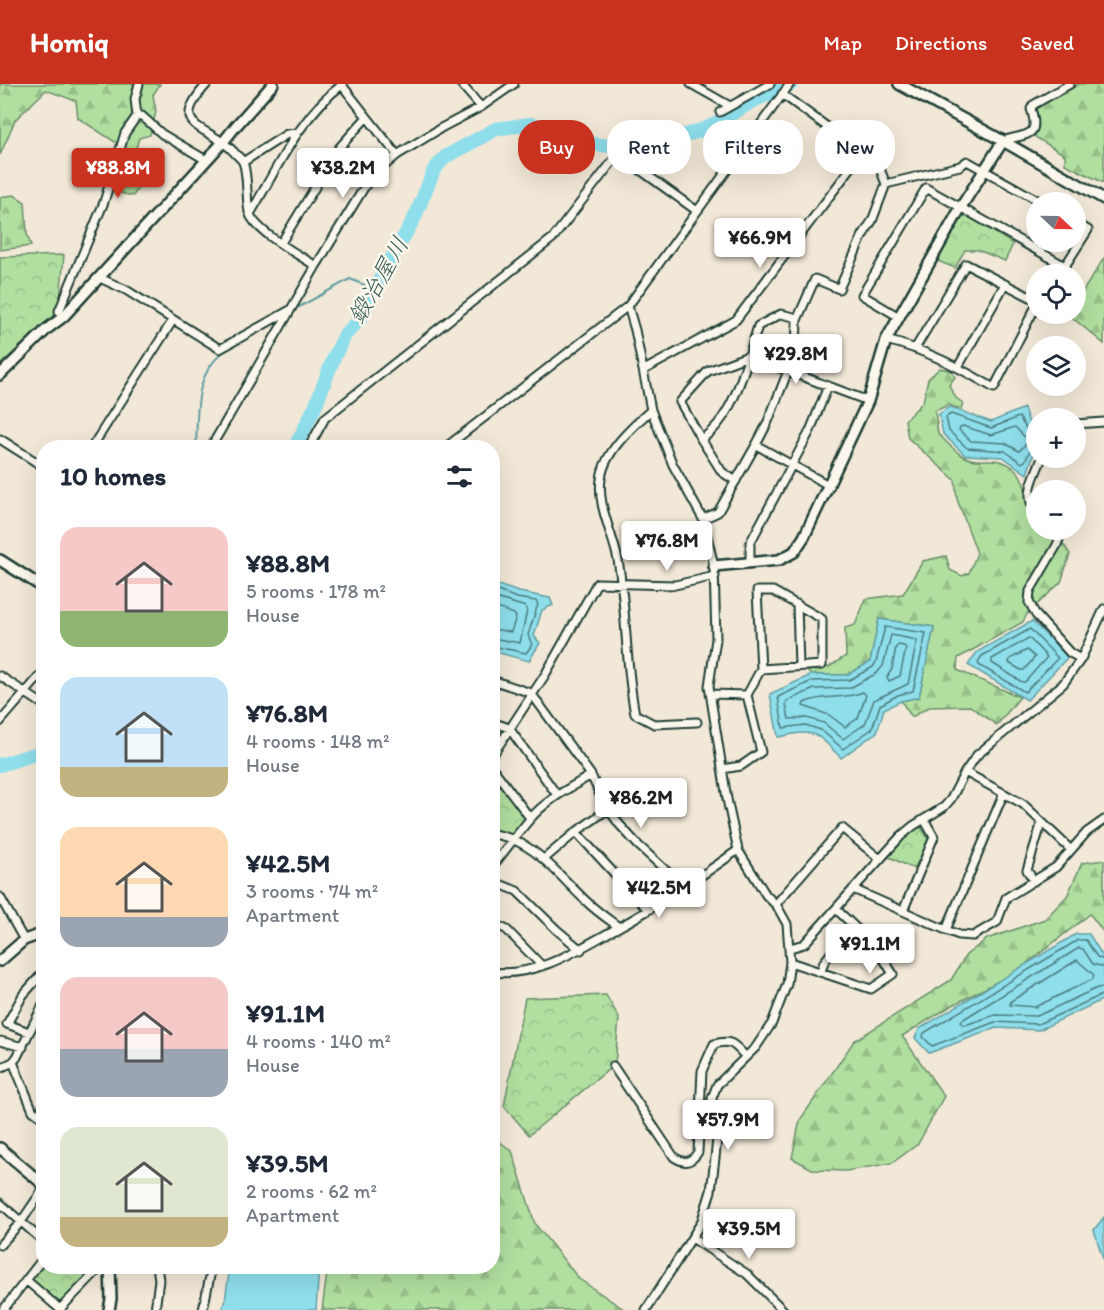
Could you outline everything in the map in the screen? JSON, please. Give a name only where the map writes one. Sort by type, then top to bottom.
[{"type":"street","points":[[63,317],[59,311],[104,202],[125,133],[137,116],[135,99],[139,84]]},
{"type":"street","points":[[207,84],[190,106],[190,118],[196,127],[224,141],[243,162],[250,214],[257,226],[316,266]]},
{"type":"street","points":[[0,375],[47,329],[63,317],[100,278],[273,84]]},
{"type":"street","points":[[250,214],[297,133],[328,95],[342,84],[366,118],[397,155]]},
{"type":"street","points":[[461,84],[481,107]]},
{"type":"street","points":[[215,440],[290,309],[370,178],[397,155],[481,107],[514,84]]},
{"type":"street","points":[[691,84],[730,106]]},
{"type":"street","points":[[720,112],[770,84]]},
{"type":"street","points":[[455,440],[628,306],[790,84]]},
{"type":"street","points":[[899,84],[1004,141],[1104,200]]},
{"type":"street","points":[[714,566],[778,560],[794,552],[830,486],[868,401],[886,340],[961,207],[1004,141],[1026,136],[1032,132],[1035,126],[1031,109],[1033,105],[1070,84]]},
{"type":"street","points":[[783,93],[820,120]]},
{"type":"street","points":[[137,116],[142,116],[162,134],[206,160]]},
{"type":"street","points":[[281,243],[339,148],[366,118]]},
{"type":"street","points":[[243,162],[287,134],[297,133]]},
{"type":"street","points":[[313,440],[325,418],[553,238],[615,158],[625,159],[697,211]]},
{"type":"street","points":[[886,184],[960,166],[967,161],[1026,194]]},
{"type":"street","points":[[644,370],[736,320],[846,174]]},
{"type":"street","points":[[703,519],[718,512],[767,424],[796,352],[798,318],[815,279],[839,289],[863,235],[872,221],[886,184],[882,174]]},
{"type":"street","points":[[898,317],[862,295],[926,188],[1026,244]]},
{"type":"street","points":[[1040,252],[1065,266],[1074,252]]},
{"type":"street","points":[[916,347],[966,264],[1026,295]]},
{"type":"street","points":[[100,278],[126,290],[220,349],[290,309]]},
{"type":"street","points":[[958,367],[1005,284]]},
{"type":"street","points":[[628,306],[644,370],[651,410],[673,465],[703,519],[714,566],[716,639],[709,686],[738,850],[766,895],[776,904],[788,924],[790,948],[788,984],[772,1023],[756,1047],[717,1084],[712,1098],[717,1139],[711,1191],[701,1222],[646,1310]]},
{"type":"street","points":[[701,439],[712,432],[732,401],[758,326],[781,315],[798,318]]},
{"type":"street","points":[[96,440],[173,321]]},
{"type":"street","points":[[886,340],[916,347],[958,367],[994,388],[1027,324]]},
{"type":"street","points":[[736,481],[722,472],[680,402],[708,371],[748,356],[868,401]]},
{"type":"street","points":[[750,562],[750,543],[793,466],[828,386]]},
{"type":"street","points":[[651,410],[633,426],[610,456],[601,479],[603,504],[617,557],[621,583],[628,679],[634,714],[654,724],[697,722]]},
{"type":"street","points":[[1086,423],[1104,422]]},
{"type":"street","points":[[0,439],[36,462]]},
{"type":"street","points":[[756,445],[830,486]]},
{"type":"street","points":[[1058,540],[1030,591],[1029,602],[1036,615],[1070,653],[1081,660]]},
{"type":"street","points":[[0,560],[36,583]]},
{"type":"street","points":[[500,743],[545,675],[597,583],[675,585],[715,576]]},
{"type":"street","points":[[722,769],[741,766],[761,752],[747,695],[761,669],[757,591],[773,591],[822,619],[822,665],[761,669]]},
{"type":"street","points":[[797,604],[800,666]]},
{"type":"street","points":[[790,948],[804,944],[907,830],[944,807],[976,755],[1063,684],[1081,660],[1104,609]]},
{"type":"street","points":[[0,676],[36,700]]},
{"type":"street","points":[[0,722],[36,680]]},
{"type":"street","points":[[500,683],[531,693],[591,775],[608,809],[638,845],[684,887]]},
{"type":"street","points":[[711,694],[747,695]]},
{"type":"street","points":[[500,725],[509,728],[557,795]]},
{"type":"street","points":[[965,772],[1023,804],[1071,850]]},
{"type":"street","points":[[500,858],[530,818],[557,795],[591,775]]},
{"type":"street","points":[[500,778],[530,818]]},
{"type":"street","points":[[945,930],[1003,795]]},
{"type":"street","points":[[544,859],[608,809]]},
{"type":"street","points":[[903,911],[934,837],[924,819]]},
{"type":"street","points":[[853,890],[945,930],[959,935],[973,936],[997,922],[1006,898],[1056,867],[1087,832],[1104,820]]},
{"type":"street","points":[[1034,880],[1027,870],[1042,822]]},
{"type":"street","points":[[776,904],[842,828],[880,859]]},
{"type":"street","points":[[576,832],[648,910]]},
{"type":"street","points":[[500,836],[531,848],[586,902],[619,927]]},
{"type":"street","points":[[500,973],[542,966],[581,950],[648,910],[738,850]]},
{"type":"street","points":[[500,884],[517,891],[581,950]]},
{"type":"street","points":[[1,900],[24,940]]},
{"type":"street","points":[[790,962],[871,989],[893,974],[877,948],[836,909]]},
{"type":"street","points":[[500,926],[507,930],[542,966]]},
{"type":"street","points":[[821,972],[824,962],[853,927]]},
{"type":"street","points":[[0,961],[24,940],[36,936]]},
{"type":"street","points":[[29,1032],[8,1024],[23,995],[36,980]]},
{"type":"street","points":[[0,1068],[13,1062],[23,1047],[36,1018]]},
{"type":"street","points":[[0,1041],[23,1047]]},
{"type":"street","points":[[613,1066],[674,1157],[687,1162],[693,1159],[698,1152],[702,1071],[714,1044],[724,1041],[734,1044],[745,1056]]},
{"type":"street","points":[[13,1062],[33,1111],[36,1113]]},
{"type":"street","points":[[0,1148],[36,1179]]},
{"type":"street","points":[[0,1245],[21,1222],[36,1199]]},
{"type":"street","points":[[0,1203],[36,1235]]},
{"type":"street","points":[[692,1238],[747,1274],[783,1310]]},
{"type":"street","points":[[5,1309],[36,1267]]},
{"type":"street","points":[[26,1280],[61,1310],[94,1274]]},
{"type":"street","points":[[109,1274],[111,1299],[109,1310]]},
{"type":"street","points":[[155,1310],[158,1274]]},
{"type":"street","points":[[203,1310],[210,1274]]},
{"type":"green space","points":[[0,84],[160,84],[153,95],[156,112],[150,135],[139,138],[133,158],[145,178],[133,196],[110,191],[123,147],[78,118],[76,101],[46,90],[15,120],[0,155]]},
{"type":"green space","points":[[1079,84],[1104,84],[1104,183],[1065,164],[1065,155],[1035,137],[1038,124],[1035,108]]},
{"type":"green space","points":[[14,195],[25,202],[27,234],[31,246],[0,250],[0,197]]},
{"type":"green space","points":[[968,216],[1013,244],[1005,261],[978,250],[965,250],[955,268],[935,260],[963,217]]},
{"type":"green space","points":[[64,255],[59,311],[0,365],[0,257]]},
{"type":"green space","points":[[1104,258],[1104,344],[1080,324],[1086,324],[1086,286]]},
{"type":"green space","points":[[940,368],[952,371],[955,377],[949,385],[956,398],[963,403],[961,409],[948,405],[935,411],[938,434],[953,449],[969,459],[1003,462],[1017,471],[1026,491],[1026,540],[1061,540],[1070,554],[1061,582],[1027,614],[1023,622],[958,658],[957,670],[1020,697],[997,725],[970,706],[929,707],[912,717],[901,701],[919,697],[934,627],[879,619],[870,662],[847,675],[811,675],[807,671],[829,667],[846,656],[845,628],[855,625],[866,599],[903,594],[923,561],[946,556],[950,570],[962,576],[969,573],[977,553],[957,499],[955,480],[908,438],[905,420],[923,402],[928,379]]},
{"type":"green space","points":[[500,778],[530,818],[515,840],[500,836]]},
{"type":"green space","points":[[921,827],[929,840],[914,869],[885,855],[908,832]]},
{"type":"green space","points":[[1104,860],[1104,933],[1090,914],[1016,972],[951,1006],[902,1036],[944,1096],[918,1144],[892,1163],[846,1171],[814,1170],[792,1158],[800,1120],[854,1041],[951,980],[966,955],[987,939],[1045,919],[1067,896],[1082,863]]},
{"type":"green space","points":[[606,995],[619,1018],[615,1064],[529,1135],[504,1106],[525,998]]},
{"type":"green space","points":[[500,1142],[512,1151],[535,1224],[579,1279],[625,1310],[322,1310],[327,1274],[500,1274]]},
{"type":"green space","points":[[36,1266],[36,1274],[97,1274],[60,1309],[26,1280]]},
{"type":"water","points":[[949,407],[991,422],[1024,408],[1026,468],[1029,468],[1027,474],[1003,457],[965,455],[943,434],[939,414]]},
{"type":"water","points":[[500,586],[550,598],[553,605],[542,610],[534,636],[540,643],[529,661],[500,653]]},
{"type":"water","points":[[879,619],[934,627],[919,697],[901,701],[884,709],[877,732],[841,758],[814,734],[800,733],[778,737],[770,694],[811,675],[847,675],[870,662]]},
{"type":"water","points":[[1032,621],[1068,657],[1027,700],[968,665],[977,652]]},
{"type":"water","points":[[1076,934],[1089,934],[1104,958],[1104,999],[1039,1030],[996,1028],[929,1053],[915,1038],[919,1029]]},
{"type":"water","points":[[1104,1217],[1104,1262],[1094,1230]]},
{"type":"water","points":[[229,1274],[318,1274],[316,1310],[221,1310]]},
{"type":"waterway","name":"鍛治屋川","points":[[298,440],[345,335],[362,317],[372,293],[415,217],[434,170],[445,157],[496,129],[530,124],[553,128],[593,144],[618,147],[654,145],[702,130],[751,102],[791,84]]},
{"type":"waterway","points":[[299,307],[350,279],[374,289]]},
{"type":"waterway","points":[[196,440],[198,406],[203,381],[216,359],[227,349]]},
{"type":"waterway","name":"鍛治屋川","points":[[0,765],[36,754]]}]
